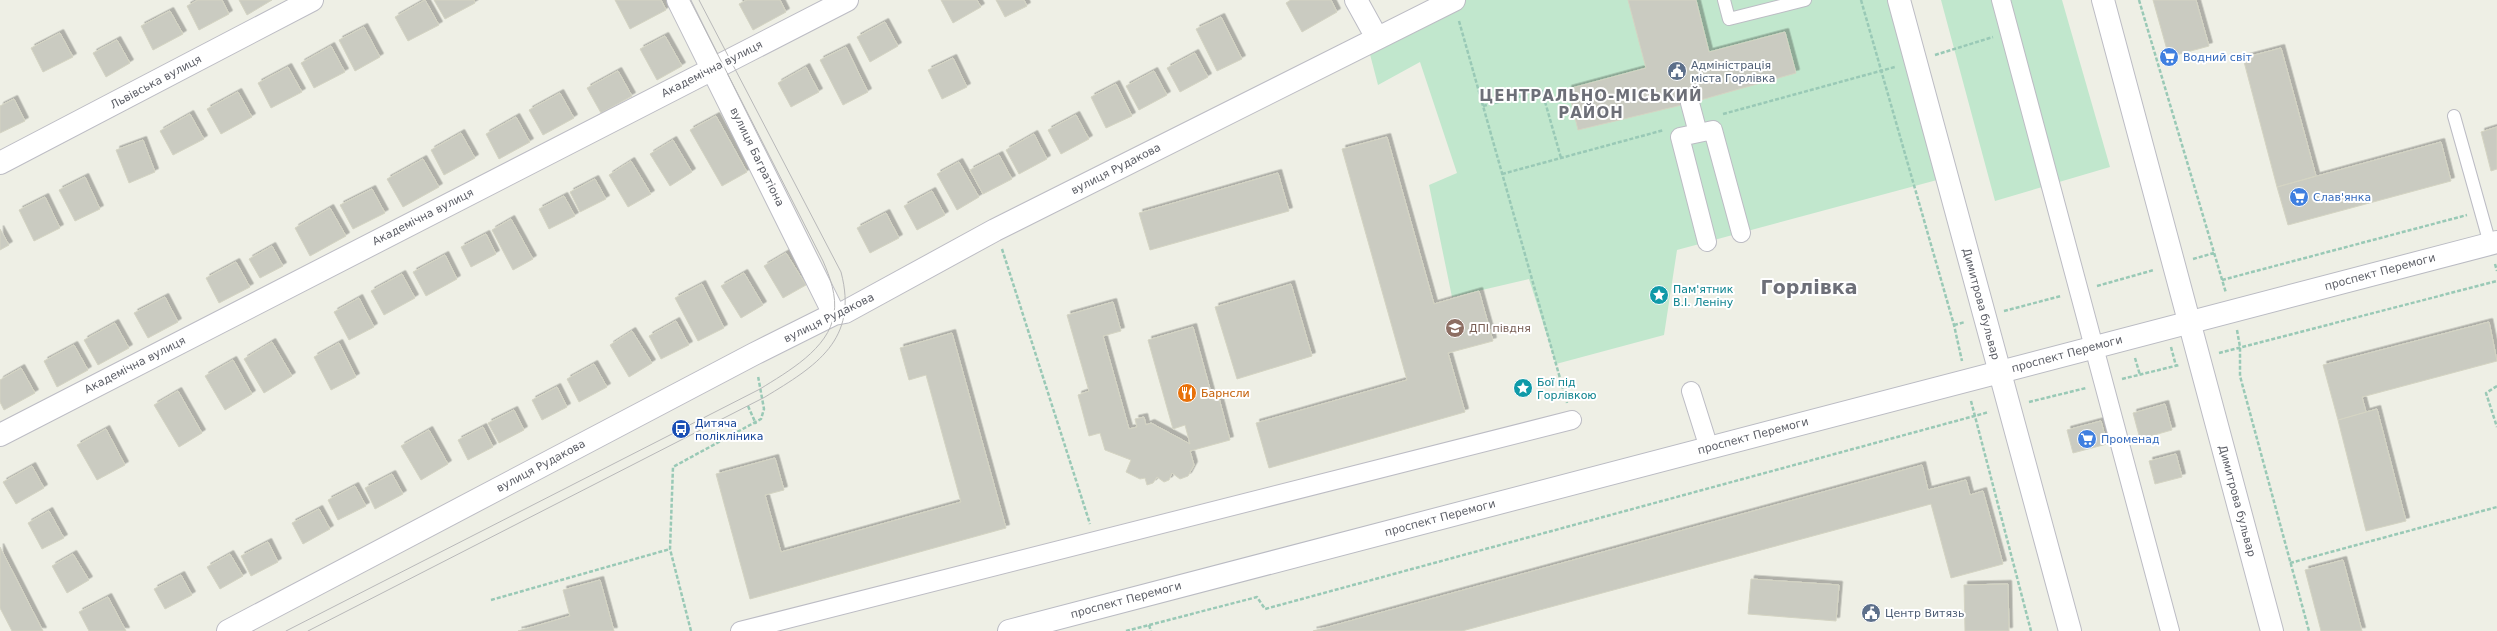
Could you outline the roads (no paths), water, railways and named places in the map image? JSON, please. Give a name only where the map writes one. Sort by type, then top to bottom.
[{"type":"street","name":"Львівська вулиця","points":[[0,163],[312,0]]},
{"type":"street","name":"вулиця Багратіона","points":[[678,0],[834,314]]},
{"type":"street","name":"Академічна вулиця","points":[[0,435],[847,0]]},
{"type":"street","points":[[1356,0],[1377,38]]},
{"type":"street","name":"Димитрова бульвар","points":[[1899,0],[2070,631]]},
{"type":"street","points":[[2001,0],[2170,631]]},
{"type":"street","name":"Димитрова бульвар","points":[[2103,0],[2272,631]]},
{"type":"street","name":"вулиця Рудакова","points":[[228,631],[754,354],[834,314],[845,312],[996,230],[1452,1]]},
{"type":"street","points":[[1690,103],[1697,127]]},
{"type":"street","points":[[1707,242],[1680,137],[1697,127],[1713,130],[1741,233]]},
{"type":"street","name":"проспект Перемоги","points":[[1010,631],[2493,243]]},
{"type":"street","points":[[1691,390],[1709,448]]},
{"type":"street","points":[[740,631],[1572,420]]},
{"type":"lane","points":[[1724,0],[1729,19],[1805,0]]},
{"type":"lane","points":[[2454,116],[2481,211],[2493,243]]},
{"type":"tram line","points":[[286,631],[760,389],[794,367],[816,349],[824,338],[830,327],[835,307],[835,300],[826,267],[690,0]]},
{"type":"tram line","points":[[308,631],[765,397],[801,374],[816,362],[829,348],[838,333],[844,316],[845,296],[841,272],[699,0]]},
{"type":"place","name":"Водний світ","points":[[2169,57]]},
{"type":"place","name":"Адміністрація міста Горлівка","points":[[1677,71]]},
{"type":"place","name":"Слав'янка","points":[[2299,197]]},
{"type":"place","name":"Пам'ятник В.І. Леніну","points":[[1659,295]]},
{"type":"place","name":"ДПІ півдня","points":[[1455,328]]},
{"type":"place","name":"Бої під Горлівкою","points":[[1523,388]]},
{"type":"place","name":"Барнсли","points":[[1187,393]]},
{"type":"place","name":"Дитяча полікліника","points":[[681,429]]},
{"type":"place","name":"Променад","points":[[2087,439]]},
{"type":"place","name":"Центр Витязь","points":[[1871,613]]},
{"type":"district","name":"ЦЕНТРАЛЬНО-МІСЬКИЙ РАЙОН","points":[[1591,104]]},
{"type":"district","name":"Горлівка","points":[[1809,287]]}]
